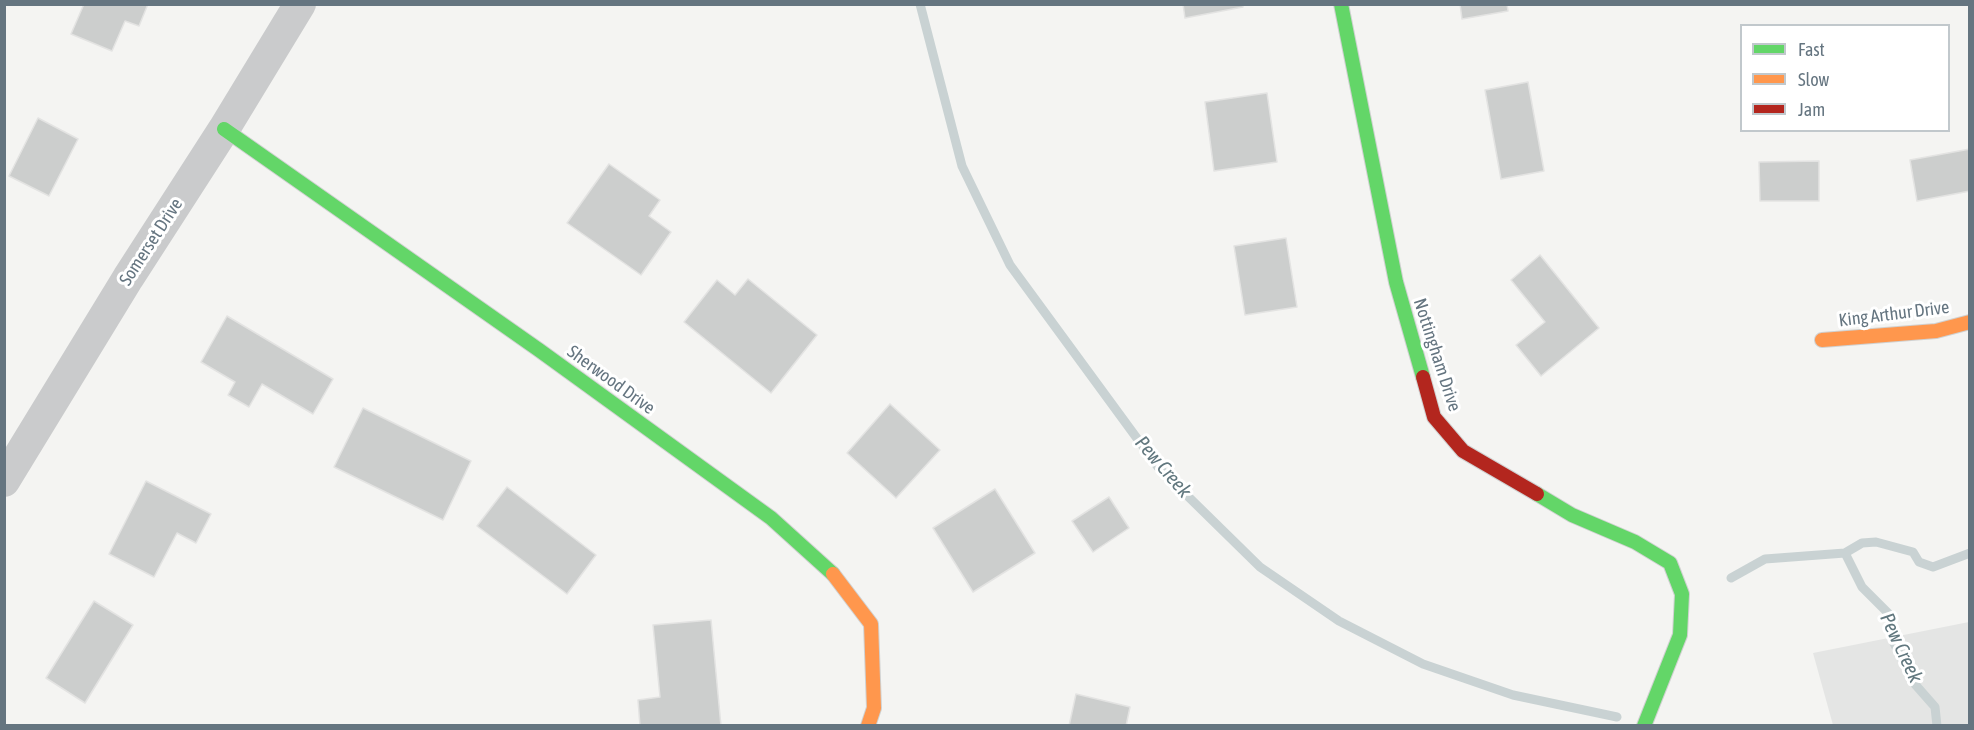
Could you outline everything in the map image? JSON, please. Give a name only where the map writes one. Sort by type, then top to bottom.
[{"type":"street","name":"Somerset Drive","points":[[4,481],[300,4]]},
{"type":"street","name":"Nottingham Drive","points":[[1341,4],[1396,282],[1434,417],[1463,451],[1572,515],[1635,542],[1670,563],[1682,594],[1680,635],[1644,726]]},
{"type":"street","name":"Sherwood Drive","points":[[224,129],[539,350],[771,518],[838,578],[871,624],[874,708],[868,726]]},
{"type":"street","name":"King Arthur Drive","points":[[1822,340],[1936,331],[1970,322]]},
{"type":"shaded area","points":[[1969,622],[1969,725],[1833,725],[1813,653]]},
{"type":"building","points":[[84,4],[148,4],[139,26],[125,21],[112,51],[71,34]]},
{"type":"building","points":[[1183,4],[1243,4],[1243,7],[1185,18]]},
{"type":"building","points":[[1460,4],[1507,4],[1508,11],[1462,19]]},
{"type":"building","points":[[1528,82],[1544,171],[1501,179],[1485,90]]},
{"type":"building","points":[[1267,93],[1277,162],[1214,171],[1205,102]]},
{"type":"building","points":[[38,118],[78,139],[49,196],[9,176]]},
{"type":"building","points":[[1970,149],[1970,191],[1917,201],[1910,160]]},
{"type":"building","points":[[1819,161],[1819,201],[1760,201],[1759,162]]},
{"type":"building","points":[[609,164],[660,200],[649,216],[671,232],[641,275],[567,223]]},
{"type":"building","points":[[1286,238],[1297,307],[1245,315],[1234,246]]},
{"type":"building","points":[[1540,255],[1599,328],[1541,376],[1516,345],[1545,322],[1511,280]]},
{"type":"building","points":[[748,279],[817,335],[771,393],[684,322],[717,280],[735,295]]},
{"type":"building","points":[[227,316],[333,379],[313,414],[262,384],[249,407],[228,395],[235,382],[201,362]]},
{"type":"building","points":[[890,404],[940,450],[896,498],[847,453]]},
{"type":"building","points":[[363,408],[471,461],[443,520],[334,467]]},
{"type":"building","points":[[146,481],[211,514],[196,543],[177,533],[154,577],[109,554]]},
{"type":"building","points":[[507,487],[596,555],[567,594],[477,526]]},
{"type":"building","points":[[995,489],[1035,553],[973,592],[933,528]]},
{"type":"building","points":[[1109,497],[1129,528],[1093,552],[1072,521]]},
{"type":"building","points":[[94,601],[133,625],[85,703],[46,678]]},
{"type":"building","points":[[711,620],[721,726],[640,726],[638,700],[660,697],[653,625]]},
{"type":"building","points":[[1076,694],[1130,707],[1126,726],[1069,726]]},
{"type":"waterway","name":"Pew Creek","points":[[920,4],[962,166],[1010,265],[1158,467],[1260,567],[1339,621],[1423,664],[1513,695],[1617,717]]},
{"type":"waterway","points":[[1731,578],[1765,559],[1845,553],[1862,543],[1876,542],[1913,552],[1919,562],[1933,567],[1970,553]]},
{"type":"waterway","name":"Pew Creek","points":[[1845,553],[1862,587],[1889,614],[1894,643],[1913,682],[1935,707],[1937,726]]},
{"type":"traffic: fast","points":[[1341,4],[1396,282],[1423,377]]},
{"type":"traffic: fast","points":[[224,129],[539,350],[771,518],[833,574]]},
{"type":"traffic: fast","points":[[1537,494],[1572,515],[1635,542],[1670,563],[1682,594],[1680,635],[1644,726]]},
{"type":"traffic: slow","points":[[1822,340],[1936,331],[1970,322]]},
{"type":"traffic: slow","points":[[833,574],[871,624],[874,708],[868,726]]},
{"type":"traffic: jam","points":[[1423,377],[1434,417],[1463,451],[1537,494]]}]
